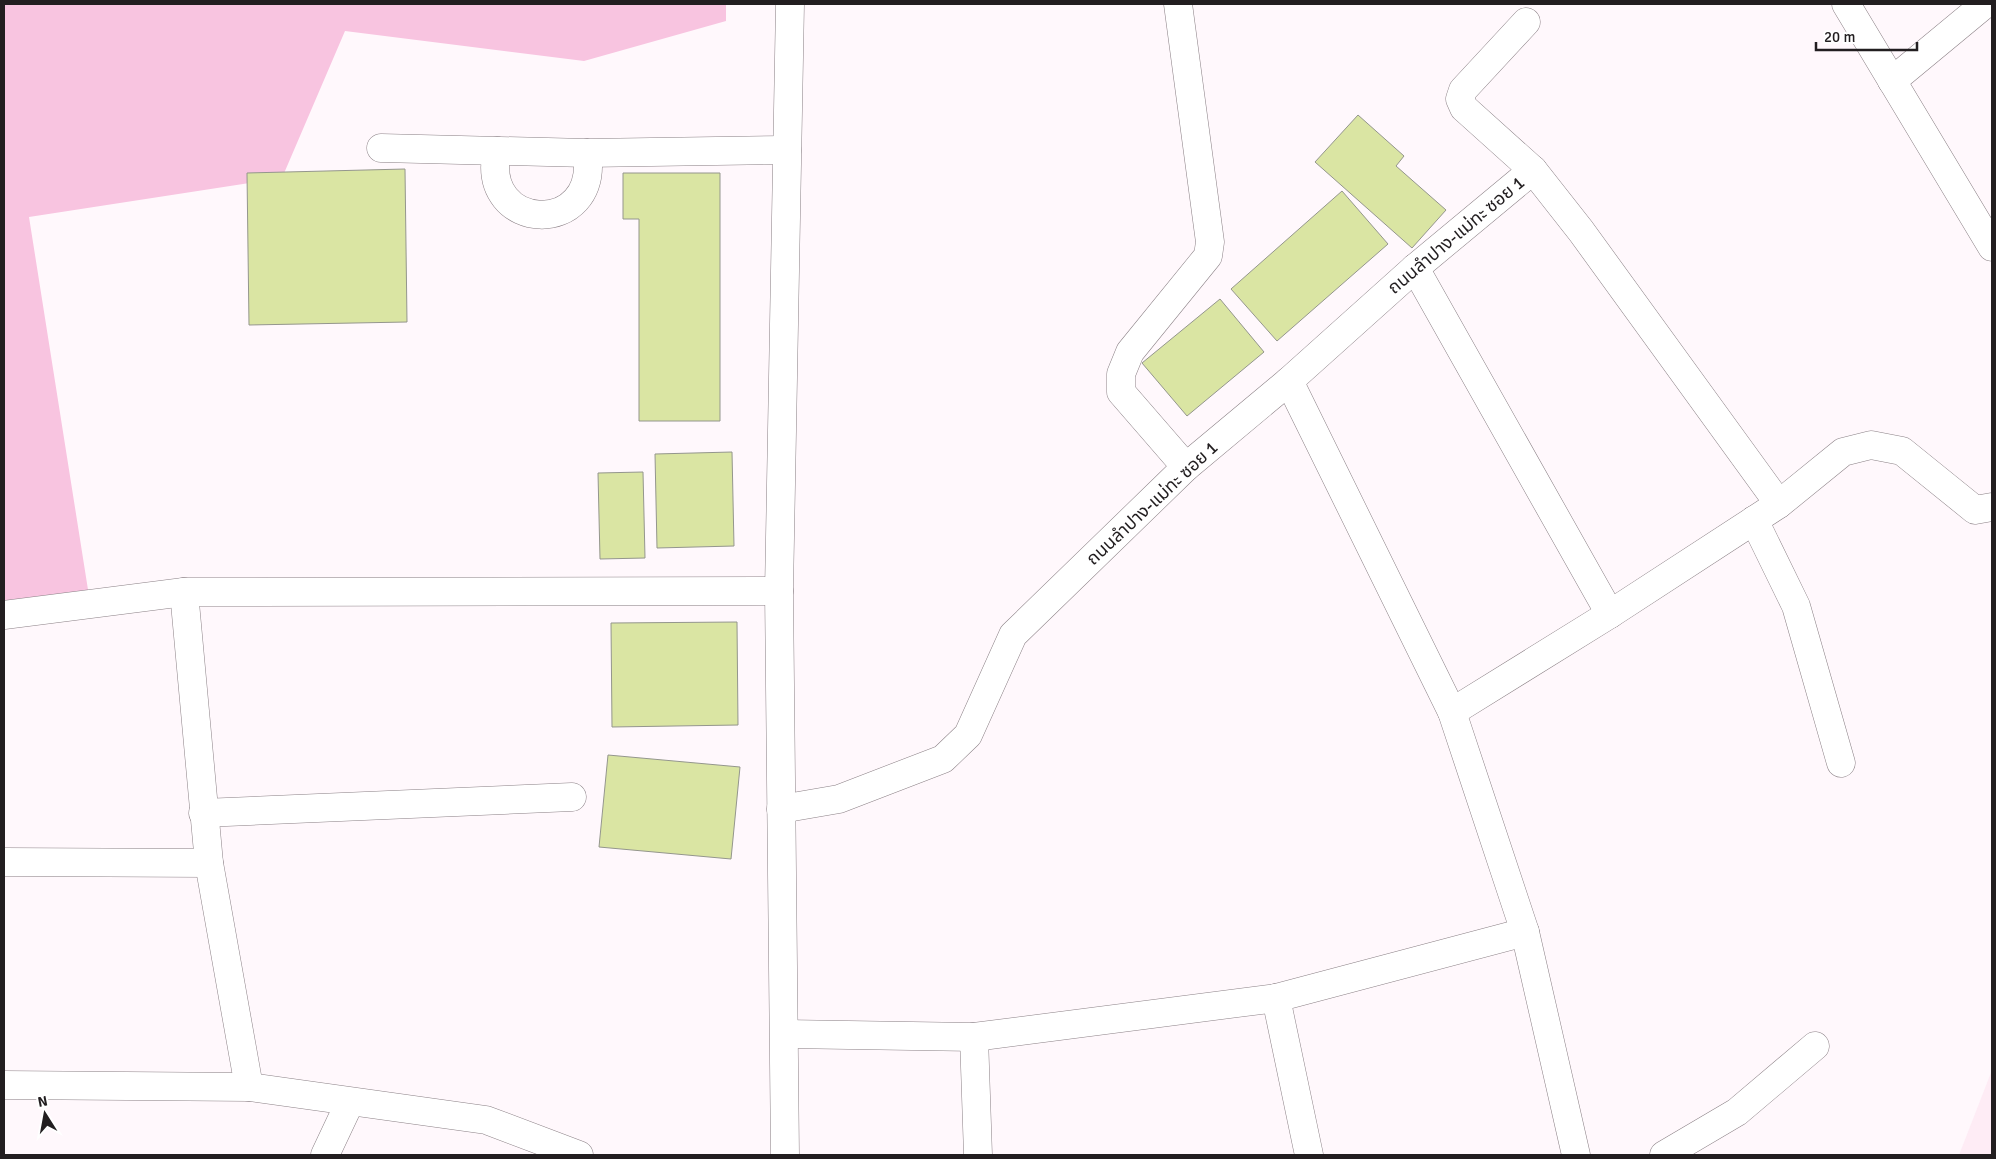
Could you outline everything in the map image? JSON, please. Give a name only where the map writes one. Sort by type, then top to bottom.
[{"type":"street","points":[[785,1155],[786,1034],[779,591],[790,4]]},
{"type":"street","points":[[1178,4],[1210,242],[1208,256],[1130,352],[1121,374],[1121,392],[1186,467]]},
{"type":"street","points":[[1846,4],[1992,247]]},
{"type":"street","points":[[1892,81],[1985,4]]},
{"type":"street","points":[[1526,22],[1464,90],[1460,99],[1464,108],[1533,170],[1581,231],[1779,504]]},
{"type":"street","points":[[381,148],[587,153],[787,150]]},
{"type":"street","points":[[497,151],[494,165],[496,180],[502,194],[512,206],[525,213],[540,216],[562,210],[580,196],[587,183],[589,168],[587,153]]},
{"type":"street","name":"ถนนลำปาง-แม่ทะ ซอย 1","points":[[781,809],[839,799],[943,759],[968,735],[1013,635],[1186,467],[1289,381],[1415,268],[1533,170]]},
{"type":"street","points":[[1415,268],[1610,614]]},
{"type":"street","points":[[1289,381],[1452,712],[1524,932],[1576,1155]]},
{"type":"street","points":[[1452,712],[1610,614],[1779,504],[1843,452],[1871,445],[1902,451],[1975,510],[1992,507]]},
{"type":"street","points":[[1754,520],[1796,606],[1841,763]]},
{"type":"street","points":[[4,615],[184,592],[779,591]]},
{"type":"street","points":[[184,592],[209,863],[249,1087]]},
{"type":"street","points":[[203,813],[572,797]]},
{"type":"street","points":[[4,862],[209,863]]},
{"type":"street","points":[[786,1034],[974,1037],[1276,998],[1524,932]]},
{"type":"street","points":[[1276,998],[1309,1155]]},
{"type":"street","points":[[974,1037],[978,1155]]},
{"type":"street","points":[[1664,1155],[1737,1112],[1815,1046]]},
{"type":"street","points":[[4,1085],[249,1087],[486,1120],[579,1155]]},
{"type":"street","points":[[325,1155],[350,1102]]},
{"type":"shaded area","points":[[4,4],[726,4],[726,21],[584,61],[345,31],[282,178],[29,217],[92,615],[4,612]]},
{"type":"shaded area","points":[[1992,1070],[1992,1155],[1959,1155]]},
{"type":"building","points":[[1358,115],[1404,156],[1396,166],[1446,210],[1412,248],[1315,162]]},
{"type":"building","points":[[405,169],[407,322],[249,325],[247,173]]},
{"type":"building","points":[[623,173],[720,173],[720,421],[639,421],[639,219],[623,219]]},
{"type":"building","points":[[1342,191],[1388,244],[1277,341],[1231,289]]},
{"type":"building","points":[[1220,299],[1264,352],[1187,416],[1142,363]]},
{"type":"building","points":[[732,452],[734,546],[657,548],[655,454]]},
{"type":"building","points":[[643,472],[645,558],[600,559],[598,473]]},
{"type":"building","points":[[737,622],[738,725],[612,727],[611,623]]},
{"type":"building","points":[[608,755],[740,767],[731,859],[599,847]]}]
